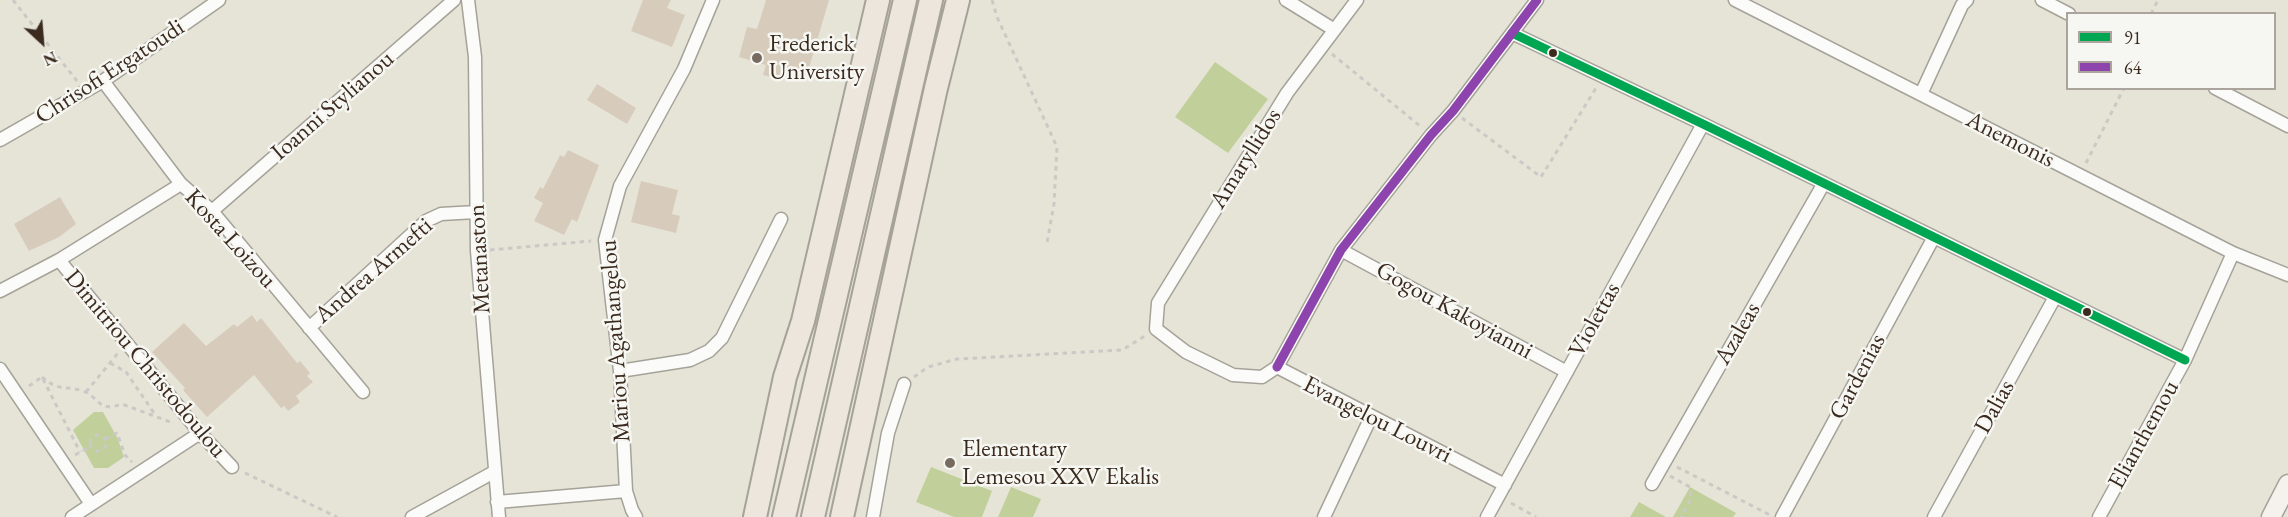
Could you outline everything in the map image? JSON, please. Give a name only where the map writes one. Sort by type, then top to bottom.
[{"type":"highway","points":[[755,517],[786,377],[803,321],[878,0]]},
{"type":"highway","points":[[784,517],[904,0]]},
{"type":"highway","points":[[813,517],[931,0]]},
{"type":"highway","points":[[842,517],[936,88],[958,0]]},
{"type":"highway","points":[[764,517],[786,377]]},
{"type":"highway","points":[[836,517],[854,466]]},
{"type":"street","name":"Ioanni Stylianou","points":[[212,212],[454,0]]},
{"type":"street","name":"Metanaston","points":[[468,0],[475,57],[477,251],[499,517]]},
{"type":"street","name":"Mariou Agathangelou","points":[[636,517],[626,490],[620,371],[605,240],[620,186],[684,69],[712,0]]},
{"type":"street","points":[[1286,0],[1333,29]]},
{"type":"street","name":"Amaryllidos","points":[[1156,329],[1158,303],[1287,93],[1357,0]]},
{"type":"street","points":[[1276,367],[1341,250],[1431,135],[1453,111],[1537,0]]},
{"type":"street","name":"Anemonis","points":[[1735,0],[2233,254],[2288,275]]},
{"type":"street","points":[[1921,94],[1962,5],[1967,0]]},
{"type":"street","points":[[2042,0],[2066,12]]},
{"type":"street","name":"Chrisofi Ergatoudi","points":[[0,140],[86,92],[215,1]]},
{"type":"street","points":[[1512,33],[2185,360]]},
{"type":"street","name":"Kosta Loizou","points":[[103,81],[181,184],[212,212],[363,392]]},
{"type":"street","points":[[2219,90],[2288,126]]},
{"type":"street","name":"Violettas","points":[[1487,517],[1703,124]]},
{"type":"street","name":"Azaleas","points":[[1652,484],[1824,183]]},
{"type":"street","points":[[0,291],[59,260],[181,184]]},
{"type":"street","name":"Andrea Armefti","points":[[309,328],[426,221],[441,214],[476,213]]},
{"type":"street","points":[[620,371],[690,360],[709,351],[722,338],[781,219]]},
{"type":"street","name":"Gardenias","points":[[1782,517],[1934,237]]},
{"type":"street","name":"Gogou Kakoyianni","points":[[1341,250],[1567,372]]},
{"type":"street","name":"Elianthemou","points":[[2099,517],[2185,360],[2233,254]]},
{"type":"street","name":"Dimitriou Christodoulou","points":[[59,260],[200,433],[232,467]]},
{"type":"street","name":"Dalias","points":[[1934,517],[2055,297]]},
{"type":"street","name":"Evangelou Louvri","points":[[1156,329],[1186,352],[1233,375],[1262,378],[1276,367],[1371,417],[1502,491]]},
{"type":"street","points":[[0,369],[91,504]]},
{"type":"street","points":[[873,517],[888,434],[904,384]]},
{"type":"street","points":[[1324,517],[1371,417]]},
{"type":"street","points":[[72,517],[200,433]]},
{"type":"street","points":[[412,517],[494,472]]},
{"type":"street","points":[[2271,517],[2288,483]]},
{"type":"street","points":[[497,502],[626,490]]},
{"type":"path","points":[[13,0],[86,92]]},
{"type":"path","points":[[992,0],[997,17],[1057,147],[1054,204],[1047,243]]},
{"type":"path","points":[[1321,46],[1431,135]]},
{"type":"path","points":[[1453,111],[1541,177],[1603,76]]},
{"type":"path","points":[[2079,175],[2123,90]]},
{"type":"path","points":[[477,251],[605,240]]},
{"type":"path","points":[[904,384],[928,367],[957,359],[1122,350],[1156,329]]},
{"type":"path","points":[[86,392],[126,344]]},
{"type":"path","points":[[110,363],[126,372],[157,417]]},
{"type":"path","points":[[42,377],[53,387],[86,392],[105,406],[112,407],[122,404],[200,433]]},
{"type":"path","points":[[26,389],[42,377]]},
{"type":"path","points":[[42,377],[80,452]]},
{"type":"path","points":[[105,439],[117,433],[125,455],[142,471]]},
{"type":"path","points":[[91,446],[94,437],[98,435],[105,439]]},
{"type":"path","points":[[91,446],[95,449],[102,449],[105,446],[105,439]]},
{"type":"path","points":[[63,462],[91,446]]},
{"type":"path","points":[[1662,465],[1689,487],[1691,498],[1681,517]]},
{"type":"path","points":[[1662,465],[1775,517]]},
{"type":"path","points":[[232,467],[336,517]]},
{"type":"path","points":[[1502,491],[1536,517]]},
{"type":"green space","points":[[1215,62],[1268,99],[1228,153],[1175,117]]},
{"type":"green space","points":[[94,412],[103,412],[118,439],[124,457],[108,468],[94,468],[73,430]]},
{"type":"green space","points":[[931,467],[992,491],[982,517],[954,517],[916,502]]},
{"type":"green space","points":[[1011,487],[1041,499],[1033,517],[998,517]]},
{"type":"green space","points":[[1690,487],[1736,513],[1733,517],[1673,517]]},
{"type":"green space","points":[[1639,502],[1666,517],[1630,517]]},
{"type":"building","points":[[643,0],[671,0],[667,8],[685,15],[672,47],[631,31]]},
{"type":"building","points":[[766,0],[829,0],[807,75],[787,70],[784,80],[763,75],[766,65],[739,57],[747,27],[757,29]]},
{"type":"building","points":[[597,84],[636,108],[627,124],[587,100]]},
{"type":"building","points":[[568,150],[599,165],[577,222],[572,219],[564,235],[534,221],[543,203],[534,198],[540,187],[543,189],[560,155],[564,157]]},
{"type":"building","points":[[641,181],[678,190],[672,214],[680,216],[676,233],[631,222]]},
{"type":"building","points":[[60,197],[76,224],[59,237],[29,251],[14,224]]},
{"type":"building","points":[[252,315],[257,322],[261,318],[297,363],[300,361],[310,373],[307,376],[313,382],[296,396],[300,402],[288,411],[284,406],[281,408],[254,375],[207,417],[183,390],[185,388],[152,352],[184,323],[206,346],[234,324],[237,327]]},
{"type":"transit line","name":"64","points":[[1277,367],[1341,250],[1431,135],[1453,111],[1537,0]]},
{"type":"transit line","name":"91","points":[[1512,33],[2185,360]]},
{"type":"place","name":"Frederick University","points":[[757,58]]},
{"type":"place","name":"Elementary Lemesou XXV Ekalis","points":[[950,463]]}]
